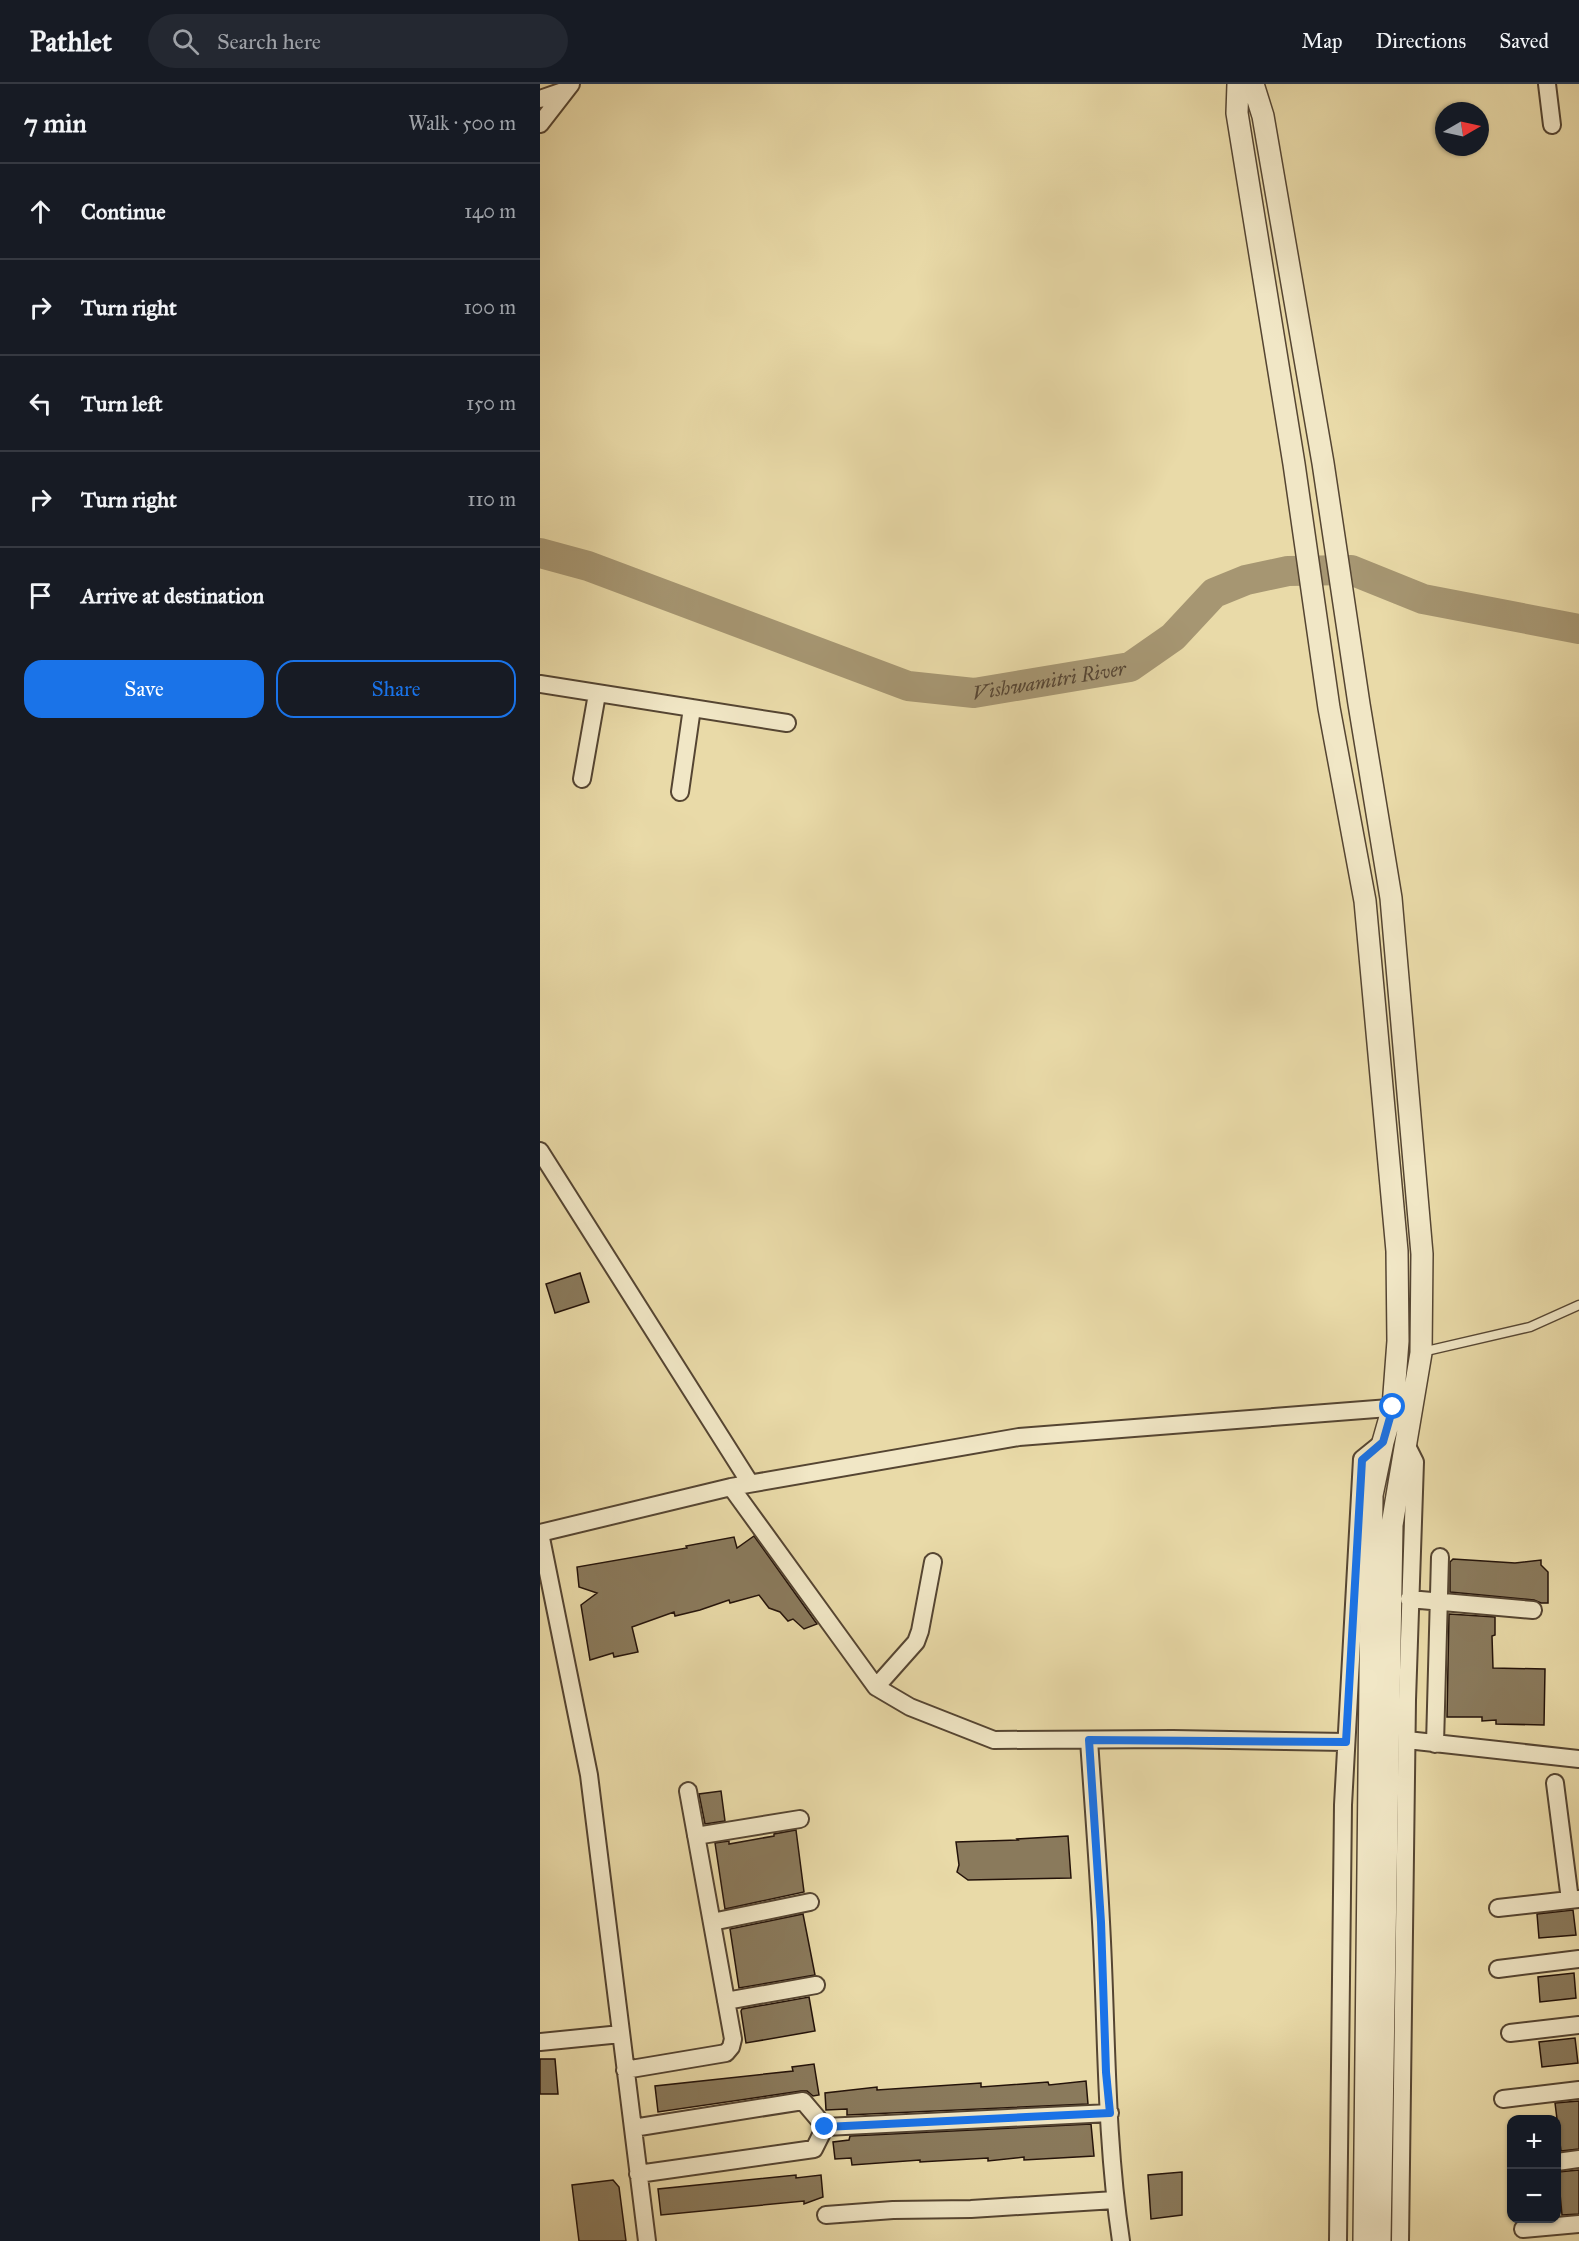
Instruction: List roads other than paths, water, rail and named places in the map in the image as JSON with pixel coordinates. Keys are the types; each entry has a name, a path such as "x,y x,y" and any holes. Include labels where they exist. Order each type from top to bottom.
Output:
{"street":[{"path":"1238,84 1237,113 1294,464 1329,708 1365,901 1397,1251 1398,1341 1405,1442 1392,1537 1380,2241"},
{"path":"1253,84 1263,116 1323,463 1391,898 1422,1254 1421,1353 1402,1407 1383,1442 1372,1495 1364,2241"},
{"path":"1547,84 1552,125"},
{"path":"540,99 569,87"},
{"path":"540,124 569,87"},
{"path":"540,684 787,723"},
{"path":"582,779 597,694"},
{"path":"680,792 692,708"},
{"path":"540,1151 750,1483"},
{"path":"646,2241 584,1740 540,1533 750,1483 1019,1437 1402,1407"},
{"path":"1338,2241 1343,1805 1346,1742 1362,1460 1383,1442"},
{"path":"1400,2241 1409,1599 1415,1462 1405,1442"},
{"path":"731,1487 876,1687 910,1707 993,1740 1346,1742"},
{"path":"1435,1744 1440,1557"},
{"path":"876,1687 916,1642 933,1562"},
{"path":"1409,1599 1533,1610"},
{"path":"1089,1740 1101,1922 1106,2072 1115,2200 1121,2241"},
{"path":"1407,1740 1579,1759"},
{"path":"1498,1908 1574,1900 1555,1783"},
{"path":"626,2070 726,2053 733,2039 688,1791"},
{"path":"696,1836 800,1819"},
{"path":"712,1922 810,1902"},
{"path":"1498,1969 1579,1959"},
{"path":"726,2001 816,1984"},
{"path":"1510,2033 1579,2025"},
{"path":"540,2042 621,2034"},
{"path":"1503,2099 1579,2090"},
{"path":"633,2128 803,2101 825,2127"},
{"path":"825,2127 1110,2113"},
{"path":"638,2174 814,2149 825,2127"},
{"path":"1561,2161 1579,2159"},
{"path":"826,2215 1115,2200"},
{"path":"1523,2229 1579,2224"}],"lane":[{"path":"1421,1353 1530,1327 1579,1305"}],"waterway":[{"name":"Vishwamitri River","path":"540,553 588,566 908,686 974,693 1130,667 1173,637 1214,593 1246,580 1288,571 1351,570 1423,599 1579,629"}]}
